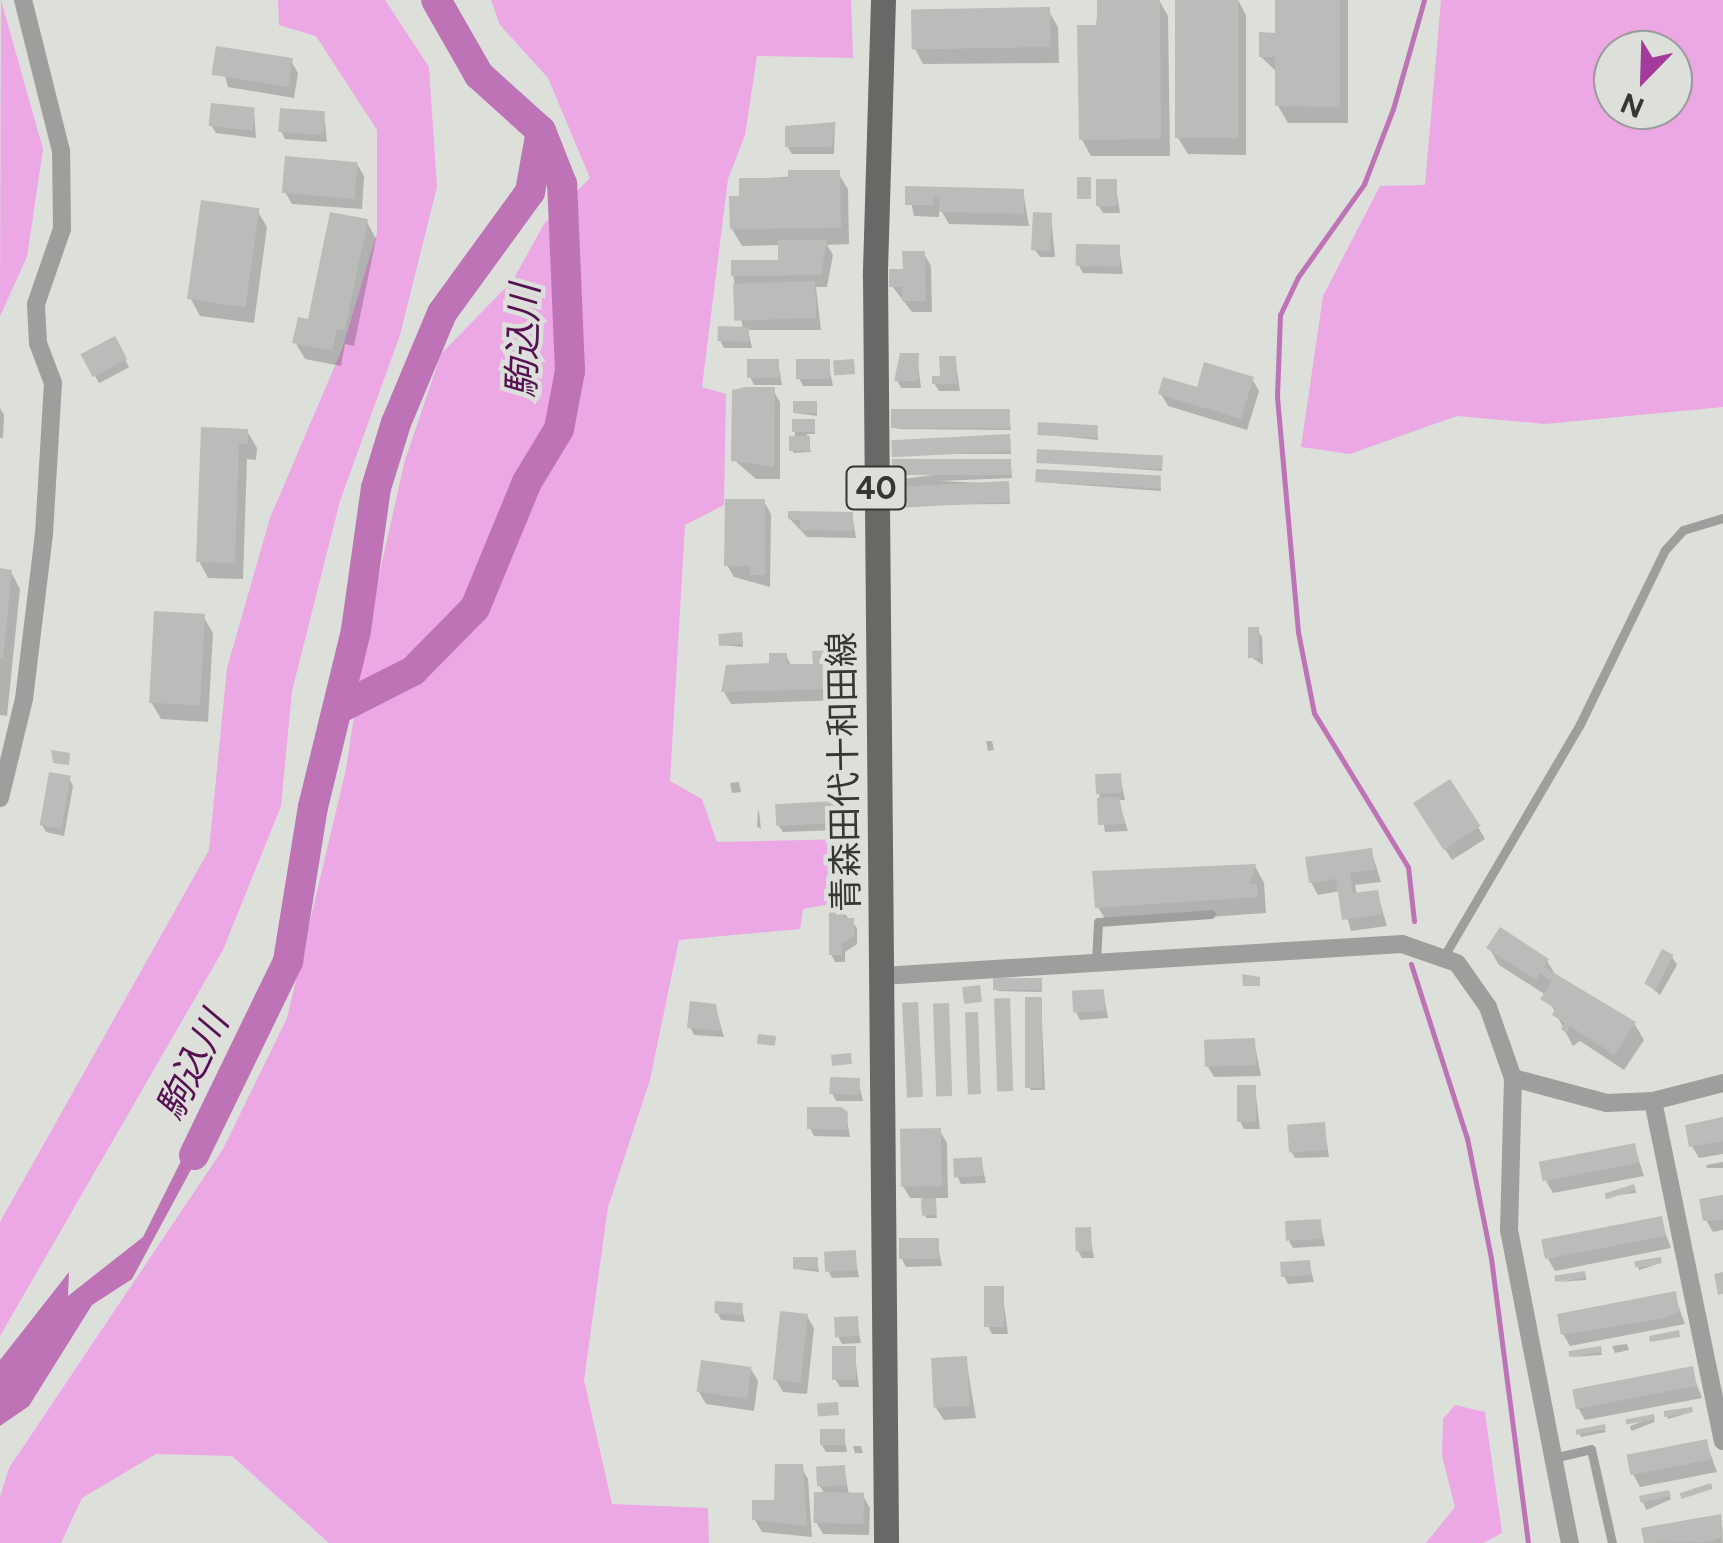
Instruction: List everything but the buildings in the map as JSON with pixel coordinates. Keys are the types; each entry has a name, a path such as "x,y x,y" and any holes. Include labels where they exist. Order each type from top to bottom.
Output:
{"main road":[{"name":"青森田代十和田線","path":"883,0 875,276 886,1543"}],"street":[{"path":"0,798 24,699 44,534 53,383 38,342 36,304 62,229 60,151 23,0"},
{"path":"882,976 1402,944 1444,956 1470,976 1488,1007 1513,1078 1509,1230 1570,1543"},
{"path":"1513,1078 1607,1104 1653,1101 1723,1083"},
{"path":"1653,1101 1723,1441"}],"lane":[{"path":"1444,956 1580,724 1665,550 1683,530 1723,518"},
{"path":"1096,961 1098,922 1212,914"},
{"path":"1553,1458 1591,1449 1612,1543"}],"shaded area":[{"path":"1,0 43,149 27,257 0,316"},
{"path":"278,0 385,0 429,67 437,187 400,335 340,501 292,691 281,806 223,950 0,1336 0,1222 209,850 227,668 270,518 342,349 377,233 377,130 316,36 279,25"},
{"path":"491,0 851,0 853,58 757,56 745,135 728,179 702,387 726,394 724,505 685,525 670,781 702,799 717,842 847,839 841,902 803,909 800,929 679,940 650,1080 608,1207 584,1380 612,1504 708,1508 709,1543 329,1543 232,1456 156,1454 82,1498 61,1543 0,1543 0,1497 9,1468 223,1149 287,1018 346,769 368,624 405,460 441,354 513,280 544,224 590,178 548,78 500,25"},
{"path":"1441,0 1723,0 1723,407 1545,424 1457,416 1350,454 1301,447 1323,296 1380,186 1425,185"},
{"path":"227,1103 132,1279 92,1305 29,1406 0,1426 0,1360 69,1272 68,1296 143,1237 186,1151"},
{"path":"1455,1405 1485,1412 1502,1533 1483,1543 1426,1543 1455,1507 1442,1456 1443,1419"}],"waterway":[{"name":"駒込川","path":"340,708 413,671 475,608 527,482 559,429 570,371 562,184 541,131 479,75 436,0"},
{"path":"1414,921 1408,867 1314,713 1298,632 1277,397 1280,315 1298,277 1364,184 1393,109 1424,0"},
{"name":"駒込川","path":"194,1155 288,961 313,807 356,630 376,488 396,423 442,313 530,192 541,131"},
{"path":"1411,964 1467,1138 1491,1258 1528,1543"}]}
